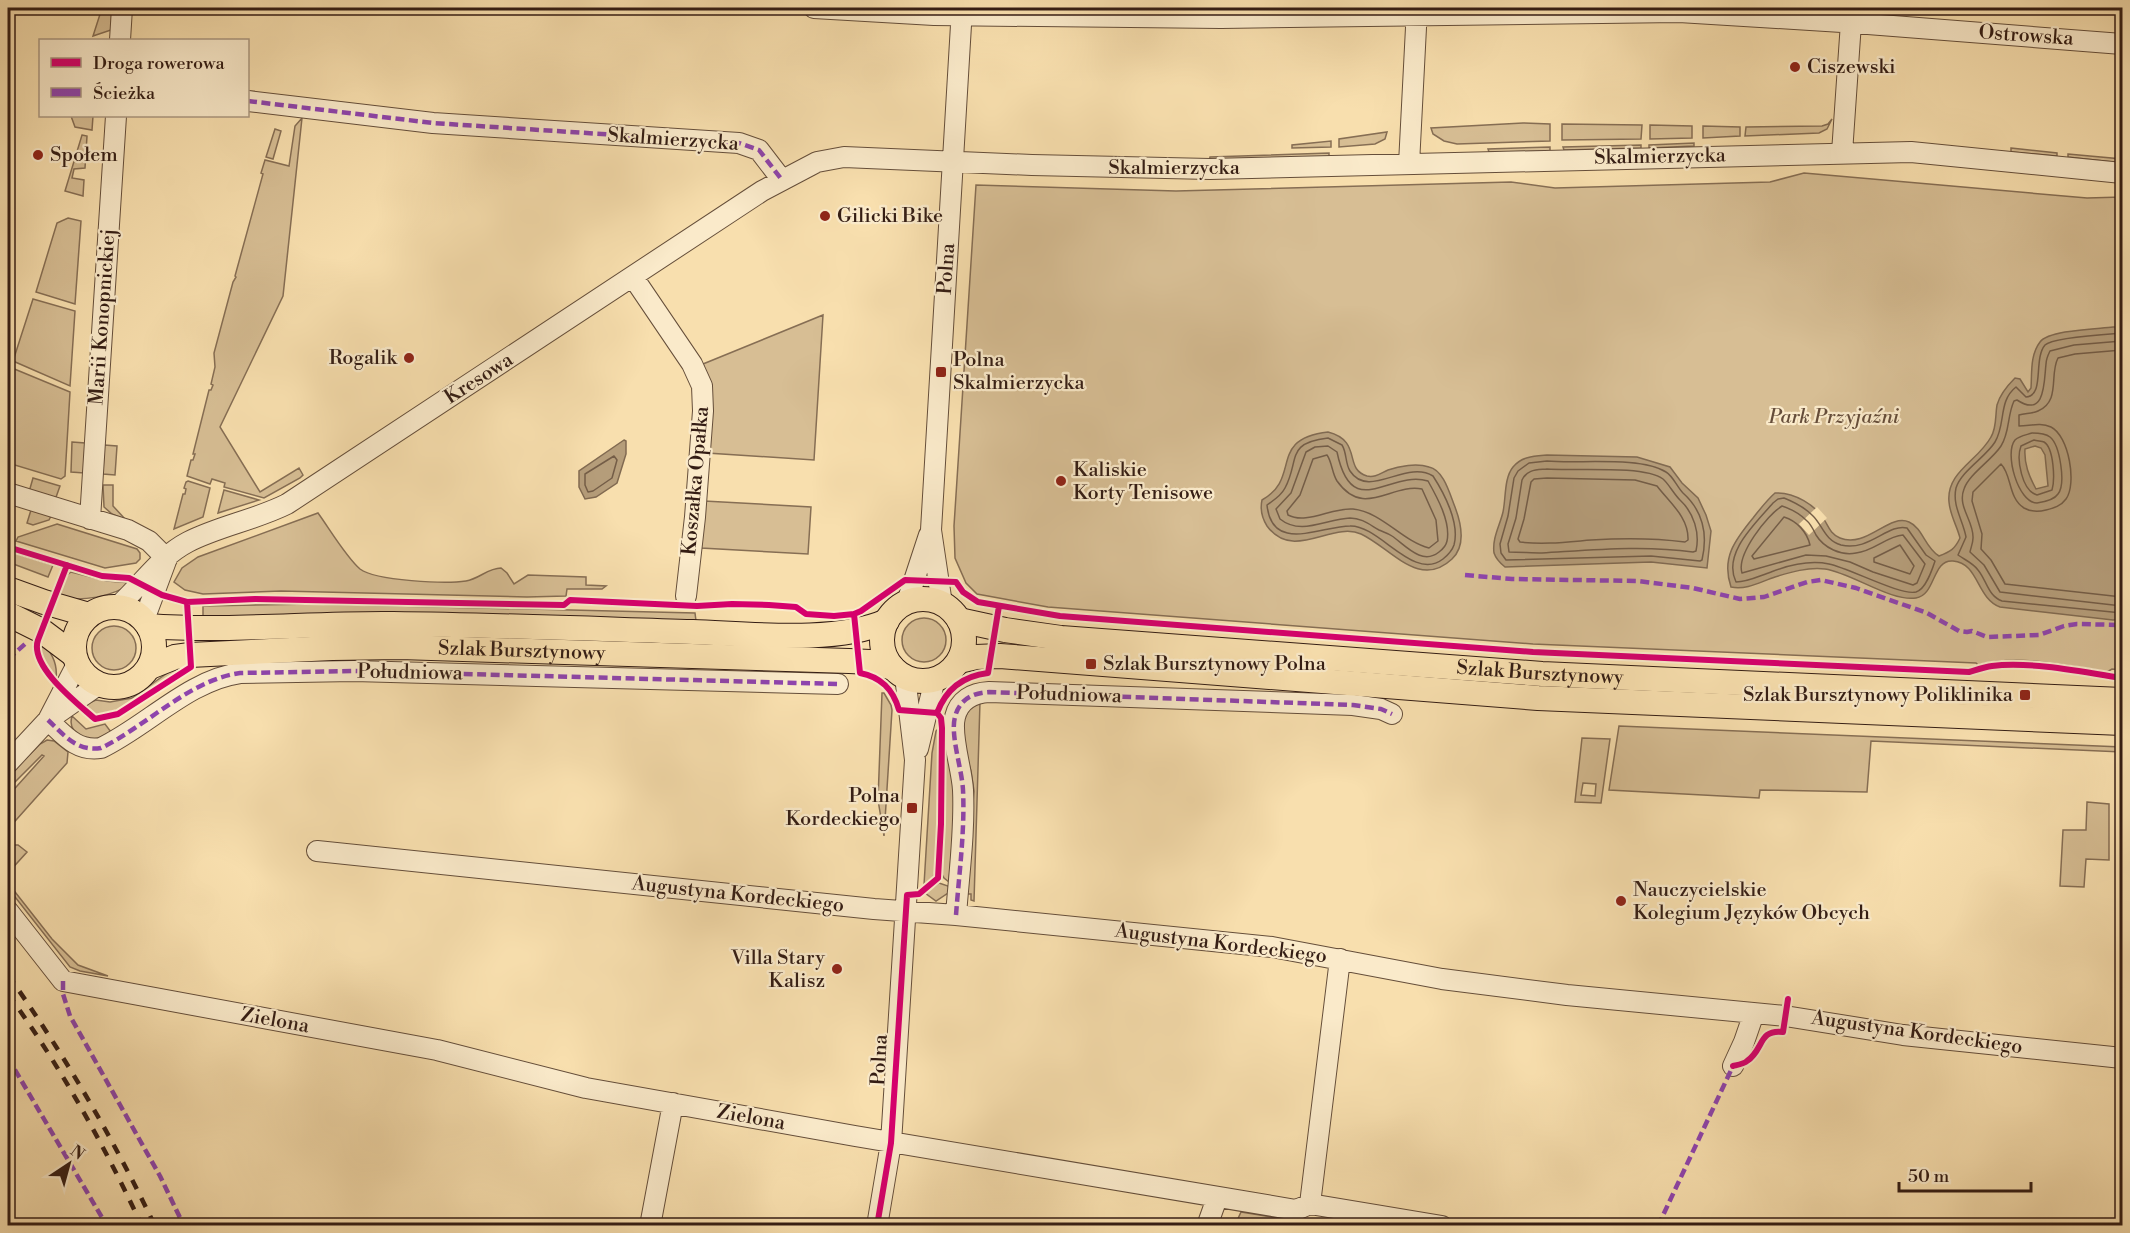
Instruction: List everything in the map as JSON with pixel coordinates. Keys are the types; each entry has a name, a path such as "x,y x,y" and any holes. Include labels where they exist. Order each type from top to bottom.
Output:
{"main road":[{"path":"8,589 89,615"},
{"path":"918,599 930,599 942,604 959,620 964,641 959,661 952,669 935,679 925,681 899,672 886,657 882,645 883,632 892,613 907,602 918,599"},
{"path":"8,614 42,631 75,659 89,679 109,688 132,684 142,677 150,667 154,646 146,623 127,609 107,607 89,615 81,623 73,643 75,659"},
{"name":"Szlak Bursztynowy","path":"959,620 1005,630 1061,638 1522,673 2122,700"},
{"name":"Szlak Bursztynowy","path":"146,623 189,629 395,624 782,635 856,631 887,621"},
{"name":"Szlak Bursztynowy","path":"150,667 175,657 190,655 400,647 870,662 899,672"},
{"name":"Szlak Bursztynowy","path":"959,661 976,657 1000,657 1538,698 2122,723"}],"street":[{"path":"120,39 122,8"},
{"name":"Ostrowska","path":"814,8 1221,18 1417,12 1851,15 2122,44"},
{"name":"Polna","path":"942,604 931,530 962,11"},
{"path":"1409,164 1417,12"},
{"path":"1842,153 1851,15"},
{"name":"Skalmierzycka","path":"249,101 433,123 739,143 759,150 782,180 817,162 844,157 1187,169 1911,152 2122,173"},
{"name":"Marii Konopnickiej","path":"90,519 116,117"},
{"name":"Kresowa","path":"117,607 145,577 188,542 252,520 287,504 782,180"},
{"name":"Koszałka Opałka","path":"633,277 692,364 702,386 703,411 696,517 686,596"},
{"path":"8,494 140,535 149,541 167,558 146,623"},
{"name":"Polna","path":"907,602 931,530"},
{"path":"48,720 75,659"},
{"name":"Południowa","path":"48,720 75,745 92,749 101,748 201,686 220,677 240,673 354,671 838,684"},
{"name":"Polna","path":"899,672 915,760"},
{"name":"Polna","path":"878,1226 891,1143 915,760 935,679"},
{"path":"8,763 48,720 98,685"},
{"name":"Południowa","path":"956,915 963,792 961,766 953,730 958,709 970,696 989,692 1310,702 1369,706 1392,714"},
{"name":"Augustyna Kordeckiego","path":"317,851 1272,947 1442,980 1754,1012 1903,1035 2122,1058"},
{"name":"Zielona","path":"8,911 63,981 437,1050 556,1081 891,1143 1216,1198 1296,1210 1310,1204 1442,1226"},
{"path":"1310,1204 1340,959"},
{"path":"1733,1066 1754,1012"},
{"path":"650,1226 673,1103"},
{"path":"1207,1226 1216,1198"}],"green space":[{"path":"102,8 112,8 111,30 93,36"},
{"path":"71,117 93,117 92,130 75,127"},
{"path":"302,118 283,296 220,427 260,492 299,468 303,475 300,478 264,498 224,487 225,483 212,479 210,484 187,476 195,454 193,454 209,390 213,385 211,384 215,367 214,353 236,277 265,160 289,166 295,126"},
{"path":"1832,119 1827,129 1819,133 1745,136 1746,127 1822,126 1828,124"},
{"path":"1523,123 1550,124 1550,141 1457,144 1444,141 1433,134 1431,128"},
{"path":"1562,124 1642,125 1641,139 1562,140"},
{"path":"1650,125 1692,126 1692,138 1650,139"},
{"path":"1703,126 1740,127 1740,136 1703,138"},
{"path":"275,129 281,131 273,159 266,157"},
{"path":"1387,132 1385,139 1375,144 1339,147 1339,139"},
{"path":"82,135 87,136 85,168 74,169 72,178 84,180 83,196 65,191"},
{"path":"1331,141 1331,147 1292,148 1292,145"},
{"path":"1694,143 1694,146 1649,148 1649,145"},
{"path":"1641,145 1641,148 1564,150 1563,147"},
{"path":"1550,147 1550,151 1489,152 1488,149"},
{"path":"2011,148 2057,153 2057,156 2011,152"},
{"path":"1329,153 1329,157 1209,161 1210,157"},
{"path":"2068,154 2122,159 2122,163 2068,157"},
{"name":"Park Przyjaźni","path":"1804,173 2087,198 2122,197 2122,670 2112,669 2107,672 2059,664 2009,660 1978,665 1976,663 1533,644 1048,607 977,594 966,583 955,558 954,526 976,185 1176,191 1511,182 1555,188 1770,182"},
{"path":"68,218 81,221 75,304 36,292 57,223"},
{"path":"33,299 75,311 70,386 13,361"},
{"path":"823,315 814,460 707,453 709,383 703,364"},
{"path":"12,368 70,392 65,476 61,479 8,463 8,381"},
{"path":"72,442 85,443 84,473 71,472"},
{"path":"104,445 117,446 115,475 103,474"},
{"path":"33,478 60,486 55,500 29,492"},
{"path":"188,481 210,488 203,517 174,529 183,494 185,494 186,489 184,488"},
{"path":"103,485 113,485 113,506 126,520 112,514 104,507"},
{"path":"224,490 259,500 218,513"},
{"path":"704,501 811,507 808,554 701,548"},
{"path":"31,510 51,516 49,520 33,525 27,523"},
{"path":"318,513 343,550 360,569 368,573 412,581 456,582 471,580 501,568 514,584 528,575 586,577 586,585 606,586 602,589 567,589 566,596 527,597 281,591 203,594 185,590 174,582 182,568 198,557"},
{"path":"57,524 137,549 140,559 136,563 105,568 16,541 18,537"},
{"path":"8,551 53,565 48,577 8,562"},
{"path":"71,572 107,581 132,583 115,592 96,597 77,599 58,597 67,575"},
{"path":"312,604 695,613 696,621 203,621 203,606"},
{"path":"924,618 939,625 946,640 939,655 924,662 909,655 902,640 909,625"},
{"path":"114,626 129,633 136,648 129,663 114,670 99,663 92,648 99,633"},
{"path":"41,642 53,658 56,679 44,662"},
{"path":"188,666 118,710 96,715 84,705 96,700 110,702 132,698 173,669"},
{"path":"882,693 892,710 884,836 878,800"},
{"path":"980,702 974,901 971,900 971,894 967,894 974,791 963,744 963,721 969,710"},
{"path":"72,716 86,729 105,724 111,732 88,740 72,728"},
{"path":"1619,726 2122,747 2122,752 1871,741 1867,792 1760,790 1759,798 1609,790"},
{"path":"938,729 939,826 936,871 924,885 932,753"},
{"path":"945,738 954,774 955,809 949,882 941,873"},
{"path":"1582,738 1610,739 1601,803 1575,802","holes":["1583,783 1596,784 1595,796 1581,795"]},
{"path":"47,740 54,741 68,752 67,763 8,829 8,796 44,756 42,755 8,789 8,776 40,744"},
{"path":"2087,802 2109,804 2109,860 2086,859 2084,887 2060,886 2063,830 2086,830"},
{"path":"18,845 27,852 8,873 8,848"},
{"path":"8,883 52,939 78,965 108,976 70,967 8,888"},
{"path":"939,883 948,886 951,891 936,901 925,893"},
{"path":"1241,1212 1315,1224 1318,1219 1369,1225 1235,1225"}],"water":[{"path":"2122,327 2122,619 2113,620 2000,607 1986,596 1968,568 1962,563 1953,561 1941,566 1927,591 1916,598 1895,596 1825,569 1806,569 1748,586 1731,587 1728,567 1735,542 1775,493 1797,497 1810,505 1821,515 1832,533 1840,538 1859,539 1893,522 1901,521 1914,525 1930,548 1939,556 1949,551 1960,538 1949,502 1952,483 1991,437 1997,405 2004,390 2015,378 2020,379 2028,392 2031,388 2032,364 2040,342 2045,338 2063,333","holes":["2035,446 2041,448 2045,455 2048,486 2036,489 2027,470 2025,449"]},
{"path":"1328,432 1339,436 1345,442 1356,467 1367,476 1375,476 1392,469 1414,465 1429,467 1439,473 1449,490 1460,527 1461,541 1452,559 1440,567 1428,570 1405,563 1361,534 1350,531 1338,532 1313,539 1289,541 1277,536 1267,526 1262,513 1262,500 1274,491 1281,481 1291,451 1298,442 1309,436"},
{"path":"624,440 626,441 626,454 617,483 596,497 585,499 579,487 579,471"},
{"path":"1547,455 1637,457 1670,467 1682,483 1698,498 1706,515 1711,531 1707,568 1651,562 1505,567 1496,557 1494,547 1503,512 1508,477 1513,467 1520,461 1529,457"}],"pier":[{"path":"1817,507 1827,518 1809,535 1799,524"}],"railway":[{"path":"8,975 49,1035 87,1097 155,1226"},
{"path":"8,994 81,1107 142,1226"}],"marked path":[{"path":"249,101 433,123 739,143 759,150 782,180"},
{"path":"1465,575 1512,579 1638,581 1693,588 1740,599 1764,597 1807,582 1821,580 1856,588 1927,613 1959,631 1972,631 1987,637 2039,635 2077,624 2122,625"},
{"path":"8,659 25,644"},
{"path":"48,720 65,737 78,745 92,749 101,748 186,694 221,677 240,673 354,671 838,684"},
{"path":"956,915 963,805 954,724 957,711 967,698 989,692 1353,705 1381,709 1392,714"},
{"path":"63,981 63,994 70,1016 160,1176 184,1226"},
{"path":"8,1058 107,1226"},
{"path":"1658,1226 1733,1066"}],"cycle path":[{"path":"8,547 102,576 129,578 162,595 187,602 255,599 564,605 570,600 697,606 769,605 796,607 806,614 834,616 861,611 905,580 956,582 963,592 978,602 1060,616 1533,652 1969,672 1992,666 2023,665 2122,678"},
{"path":"67,565 38,640 37,650 47,672 56,683 95,719 118,714 191,667 187,602"},
{"path":"854,614 860,673 885,685 890,690 899,710 937,713 945,697 956,685 971,677 988,673 999,606"},
{"path":"877,1226 891,1143 907,895 919,894 938,878 942,728 941,718 937,713"},
{"path":"1733,1066 1744,1063 1752,1056 1769,1034 1783,1032 1788,999"}],"place":[{"name":"Ciszewski","path":"1795,67"},
{"name":"Społem","path":"38,155"},
{"name":"Gilicki Bike","path":"825,216"},
{"name":"Rogalik","path":"409,358"},
{"name":"Polna Skalmierzycka","path":"941,372"},
{"name":"Kaliskie Korty Tenisowe","path":"1061,481"},
{"name":"Szlak Bursztynowy Polna","path":"1091,664"},
{"name":"Szlak Bursztynowy Poliklinika","path":"2025,695"},
{"name":"Polna Kordeckiego","path":"912,808"},
{"name":"Nauczycielskie Kolegium Języków Obcych","path":"1621,901"},
{"name":"Villa Stary Kalisz","path":"837,969"}]}
